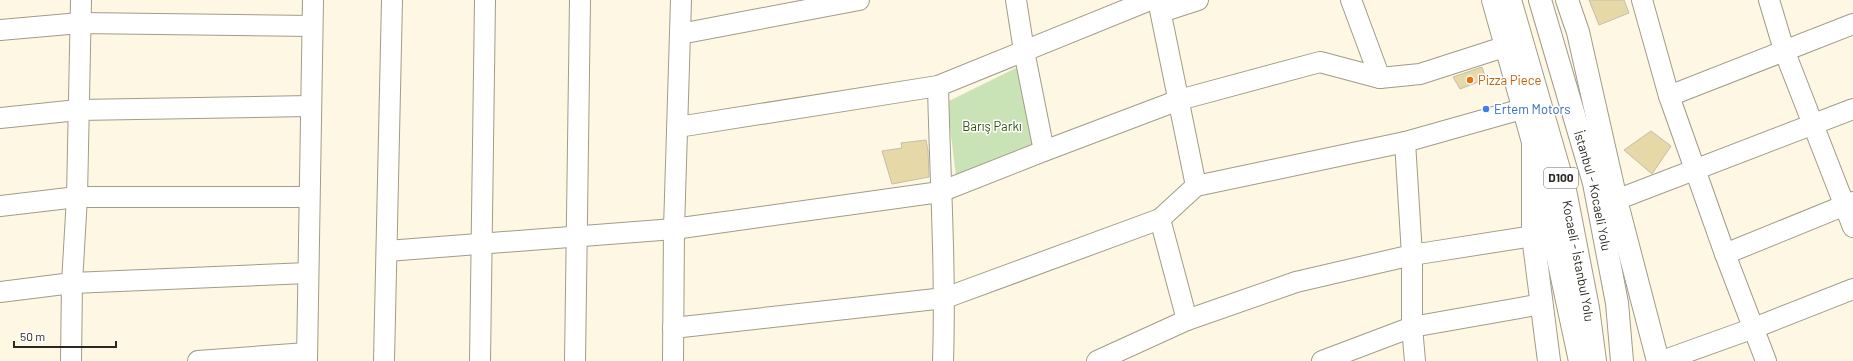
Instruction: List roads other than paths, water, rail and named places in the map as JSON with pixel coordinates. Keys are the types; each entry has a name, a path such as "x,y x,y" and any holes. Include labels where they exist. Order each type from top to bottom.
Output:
{"main road":[{"path":"1493,0 1507,46 1522,109 1533,142 1580,361"},
{"name":"Kocaeli - İstanbul Yolu","path":"1510,0 1565,190 1588,308 1594,361"},
{"name":"İstanbul - Kocaeli Yolu","path":"1540,0 1594,183 1617,303 1622,361"},
{"path":"1567,0 1578,32 1616,200 1658,361"},
{"path":"1533,142 1533,236 1549,361"}],"street":[{"path":"71,361 72,283 77,197 81,0"},
{"path":"198,361 307,357 310,106 313,0"},
{"path":"384,361 392,0"},
{"path":"480,361 485,0"},
{"path":"575,361 580,0"},
{"path":"673,361 674,229 681,0"},
{"path":"680,34 859,0"},
{"path":"1016,0 1024,51 1044,151"},
{"path":"678,127 938,86 1024,51 1156,4 1198,0"},
{"path":"1351,0 1380,78"},
{"path":"1642,0 1670,96 1725,254 1766,361"},
{"path":"1769,0 1784,50 1813,125 1849,204 1853,227"},
{"path":"1156,4 1179,100 1196,186"},
{"path":"0,30 80,23 312,26"},
{"path":"1670,96 1853,24"},
{"path":"387,251 674,229 940,192 1179,100 1320,62 1380,78 1420,74 1507,46"},
{"path":"938,86 940,192 945,298 943,361"},
{"path":"0,118 78,110 310,106"},
{"path":"673,328 945,298 1160,219 1196,186 1405,142 1522,109"},
{"path":"1616,200 1853,109"},
{"path":"1405,142 1412,255 1412,327 1416,361"},
{"path":"0,206 77,197 309,197"},
{"path":"1725,254 1849,204"},
{"path":"1160,219 1187,320"},
{"path":"1097,361 1187,320 1296,282 1412,255 1533,236"},
{"path":"0,292 72,283 308,273"},
{"path":"1662,361 1754,328 1853,289"},
{"path":"1334,359 1412,327 1542,304"}],"place":[{"name":"Pizza Piece","path":"1470,80"},
{"name":"Ertem Motors","path":"1486,109"}],"park label":[{"name":"Barış Parkı","path":"992,126"}]}
